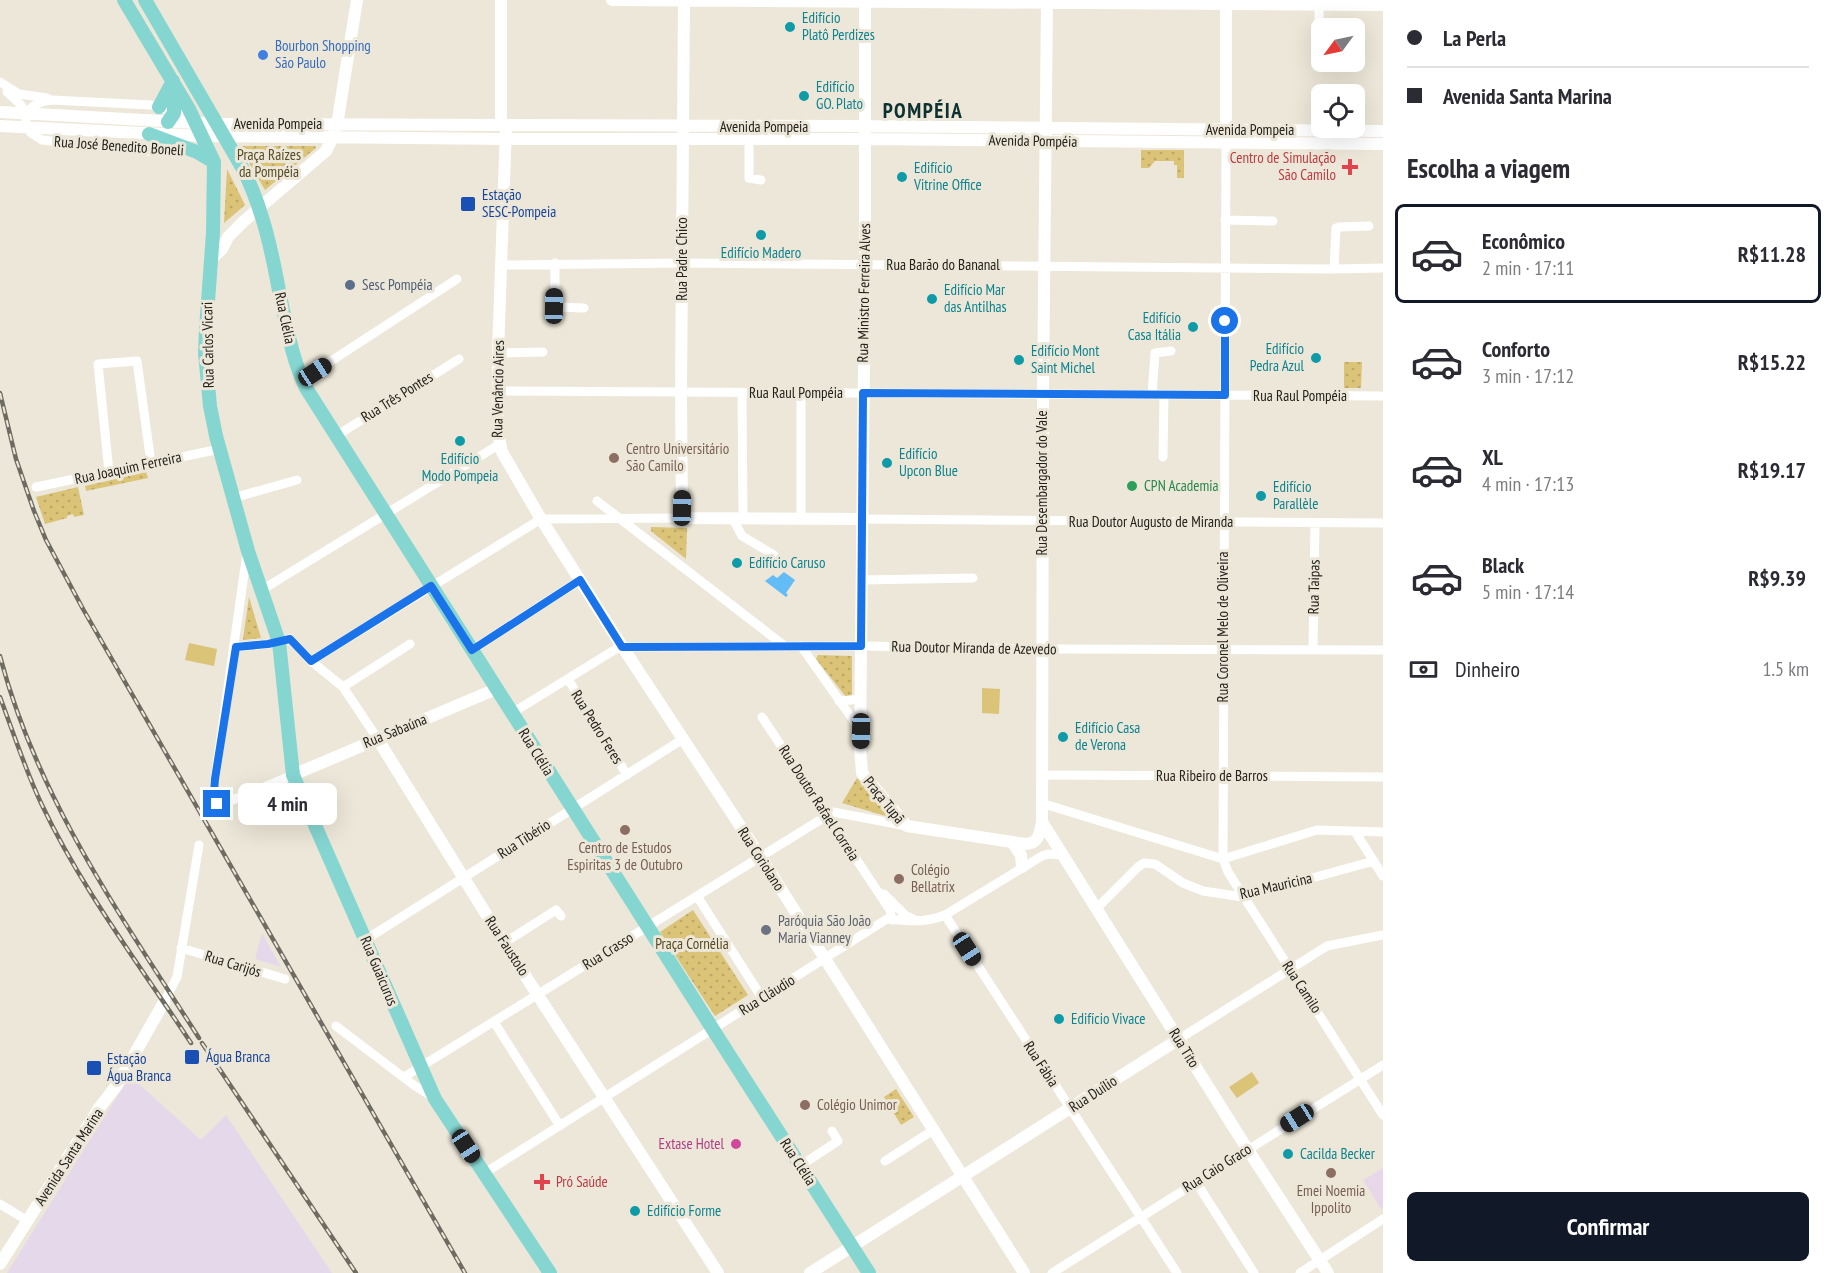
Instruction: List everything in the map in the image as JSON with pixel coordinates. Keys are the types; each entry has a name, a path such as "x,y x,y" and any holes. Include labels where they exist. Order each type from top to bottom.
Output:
{"main road":[{"name":"Rua Carlos Vicari","path":"124,0 173,81 200,130 214,162 205,353 210,406 233,498 260,591"},
{"name":"Rua Clélia","path":"145,0 243,169 260,207 289,341 302,380 572,809 869,1273"},
{"path":"159,107 173,81"},
{"path":"171,118 175,93 173,81"},
{"path":"146,130 207,156 214,162"},
{"name":"Rua Guaicurus","path":"260,591 279,642 294,775 435,1099 550,1273"}],"street":[{"path":"211,259 222,249 228,237 326,151 337,124 357,0"},
{"name":"Rua Venâncio Aires","path":"260,591 500,444 498,352 502,265 507,219 501,0"},
{"path":"612,0 1226,2 1383,5"},
{"name":"Rua Padre Chico","path":"682,518 684,0"},
{"name":"Rua Ministro Ferreira Alves","path":"861,766 865,1"},
{"name":"Rua Desembargador do Vale","path":"1042,822 1042,521 1047,1"},
{"name":"Rua Coronel Melo de Oliveira","path":"1223,859 1226,2"},
{"path":"1319,4 1319,18"},
{"path":"0,82 24,96 159,107 171,118"},
{"name":"Rua José Benedito Boneli","path":"0,82 21,105 26,115 27,129 42,140 148,151 193,151"},
{"path":"26,115 28,110 37,103 52,99"},
{"path":"0,112 146,130"},
{"name":"Avenida Pompeia","path":"146,130 171,118 200,130 224,136 333,138 504,127"},
{"name":"Avenida Pompeia","path":"146,130 200,130 216,124 337,124 683,133 866,132 1226,136 1383,131"},
{"path":"0,126 146,130"},
{"path":"683,133 749,140 866,132"},
{"path":"1226,136 1383,144"},
{"path":"749,140 749,178 760,180"},
{"path":"1225,220 1273,221"},
{"path":"1334,269 1335,228 1370,226"},
{"name":"Rua Barão do Bananal","path":"502,265 682,263 1383,268"},
{"path":"555,264 555,307 584,308"},
{"path":"302,380 457,279"},
{"path":"1152,395 1155,353 1171,351"},
{"path":"498,352 543,352"},
{"name":"Rua Três Pontes","path":"336,436 459,359"},
{"path":"109,472 97,365 137,361 151,463"},
{"name":"Rua Raul Pompéia","path":"498,391 1383,396"},
{"path":"742,393 742,536 774,555"},
{"path":"801,393 801,518"},
{"path":"1163,457 1164,395"},
{"name":"Rua Coriolano","path":"500,444 506,460 541,519 622,647 760,856 1024,1273"},
{"name":"Rua Joaquim Ferreira","path":"36,487 220,449"},
{"path":"233,498 297,480"},
{"path":"597,501 786,647"},
{"path":"741,517 747,538"},
{"name":"Rua Doutor Augusto de Miranda","path":"541,519 741,517 1383,524"},
{"path":"633,518 637,532"},
{"path":"311,661 541,519"},
{"name":"Rua Taipas","path":"1313,650 1315,523"},
{"path":"248,551 214,792 217,804 220,805 294,775"},
{"path":"862,580 973,578"},
{"path":"472,650 580,580"},
{"path":"761,627 765,647"},
{"name":"Rua Faustolo","path":"279,642 290,639 311,661 343,687 504,943 718,1273"},
{"path":"236,647 279,642"},
{"path":"343,687 410,645"},
{"path":"801,646 861,731"},
{"name":"Rua Doutor Miranda de Azevedo","path":"512,713 622,647 861,646 1383,650"},
{"name":"Rua Pedro Feres","path":"568,679 627,775"},
{"name":"Rua Sabaúna","path":"294,775 496,689"},
{"path":"839,701 861,699"},
{"name":"Rua Doutor Rafael Correia","path":"762,717 876,888 890,910 892,920"},
{"name":"Rua Tibério","path":"365,940 682,738"},
{"name":"Praça Tupã","path":"861,766 865,778 907,826"},
{"name":"Rua Ribeiro de Barros","path":"1041,775 1383,777"},
{"path":"1041,803 1223,859 1317,830 1356,833 1383,832"},
{"name":"Praça Tupã","path":"827,815 833,812 907,826"},
{"name":"Rua Crasso","path":"420,1067 827,815"},
{"path":"907,826 1025,844 1035,842 1042,822"},
{"name":"Rua Tito","path":"1042,822 1329,1273"},
{"path":"1356,833 1383,876"},
{"path":"1012,842 1021,855 1022,867"},
{"name":"Avenida Santa Marina","path":"0,1264 99,1108 117,1085 177,977 199,845"},
{"name":"Rua Cláudio","path":"483,1174 887,919 917,921 935,919 1022,867 1048,854 1062,855"},
{"name":"Rua Camilo","path":"1223,859 1243,897 1383,1115"},
{"name":"Rua Mauricina","path":"1096,909 1138,867 1150,862 1162,867 1183,883 1203,891 1243,897 1374,861"},
{"name":"Rua Doutor Rafael Correia","path":"876,888 905,915 917,921"},
{"path":"697,896 762,998"},
{"path":"504,943 556,910 561,916"},
{"name":"Rua Fábia","path":"945,915 1177,1273"},
{"name":"Rua Duílio","path":"810,1273 1290,968 1332,944 1383,935"},
{"name":"Rua Carijós","path":"181,948 285,979"},
{"path":"494,1022 560,1126"},
{"path":"336,1026 435,1099"},
{"name":"Rua Caio Graco","path":"1052,1273 1383,1065"},
{"path":"404,1077 420,1067"},
{"path":"885,1161 934,1129"},
{"path":"800,1166 838,1141 832,1131"},
{"path":"1196,1182 1254,1273"},
{"path":"0,1204 28,1221"},
{"path":"1300,1273 1383,1219"}],"shaded area":[{"path":"262,933 281,967 255,959"},
{"path":"130,1076 201,1140 226,1115 332,1273 7,1273"},
{"path":"1383,1168 1383,1208 1381,1209 1363,1180"}],"green space":[{"name":"Praça Raízes da Pompéia","path":"243,146 315,146 316,148 265,190 241,149"},
{"path":"1141,150 1184,150 1184,178 1177,178 1177,165 1174,165 1174,161 1155,161 1149,168 1141,168"},
{"path":"227,169 245,205 224,223"},
{"path":"1344,362 1362,362 1361,388 1344,388"},
{"path":"146,472 148,478 86,491 85,486"},
{"path":"78,487 84,515 74,517 73,514 45,524 36,497"},
{"path":"651,527 687,528 686,559 651,531"},
{"path":"249,597 261,638 244,640 243,639"},
{"path":"189,643 217,649 214,666 185,660"},
{"path":"818,655 852,656 852,695 846,697 816,659"},
{"path":"982,688 1000,689 999,714 982,713"},
{"path":"857,778 892,818 842,803"},
{"name":"Praça Cornélia","path":"693,910 748,995 715,1016 660,932"},
{"path":"1252,1072 1259,1083 1237,1098 1229,1087"},
{"path":"896,1089 914,1117 901,1125 884,1097"}],"water":[{"path":"784,572 795,580 786,593 788,595 786,597 765,581 773,575 777,578"}],"railway":[{"path":"0,393 16,459 46,540 83,609 465,1273"},
{"path":"0,656 16,708 59,807 112,901 199,1038"},
{"path":"0,697 41,803 74,865 131,955 191,1043"},
{"path":"202,1043 356,1273"}],"place":[{"name":"Edifício Platô Perdizes","path":"790,27"},
{"name":"Bourbon Shopping São Paulo","path":"263,55"},
{"name":"Edifício GO. Plato","path":"804,96"},
{"name":"Centro de Simulação São Camilo","path":"1350,167"},
{"name":"Edifício Vitrine Office","path":"902,177"},
{"name":"Estação SESC-Pompeia","path":"468,204"},
{"name":"Edifício Madero","path":"761,235"},
{"name":"Sesc Pompéia","path":"350,285"},
{"name":"Edifício Mar das Antilhas","path":"932,299"},
{"name":"Edifício Casa Itália","path":"1193,327"},
{"name":"Edifício Pedra Azul","path":"1316,358"},
{"name":"Edifício Mont Saint Michel","path":"1019,360"},
{"name":"Edifício Modo Pompeia","path":"460,441"},
{"name":"Centro Universitário São Camilo","path":"614,458"},
{"name":"Edifício Upcon Blue","path":"887,463"},
{"name":"CPN Academia","path":"1132,486"},
{"name":"Edifício Parallèle","path":"1261,496"},
{"name":"Edifício Caruso","path":"737,563"},
{"name":"Edifício Casa de Verona","path":"1063,737"},
{"name":"Centro de Estudos Espiritas 3 de Outubro","path":"625,830"},
{"name":"Colégio Bellatrix","path":"899,879"},
{"name":"Paróquia São João Maria Vianney","path":"766,930"},
{"name":"Edifício Vivace","path":"1059,1019"},
{"name":"Água Branca","path":"192,1057"},
{"name":"Estação Água Branca","path":"94,1068"},
{"name":"Colégio Unimor","path":"805,1105"},
{"name":"Extase Hotel","path":"736,1144"},
{"name":"Cacilda Becker","path":"1288,1154"},
{"name":"Emei Noemia Ippolito","path":"1331,1173"},
{"name":"Pró Saúde","path":"542,1182"},
{"name":"Edifício Forme","path":"635,1211"}],"district":[{"name":"POMPÉIA","path":"923,111"}],"route":[{"path":"217,804 214,792 215,779 236,647 290,639 311,661 431,586 472,650 580,580 622,647 861,646 863,393 1225,395 1225,321"}]}
